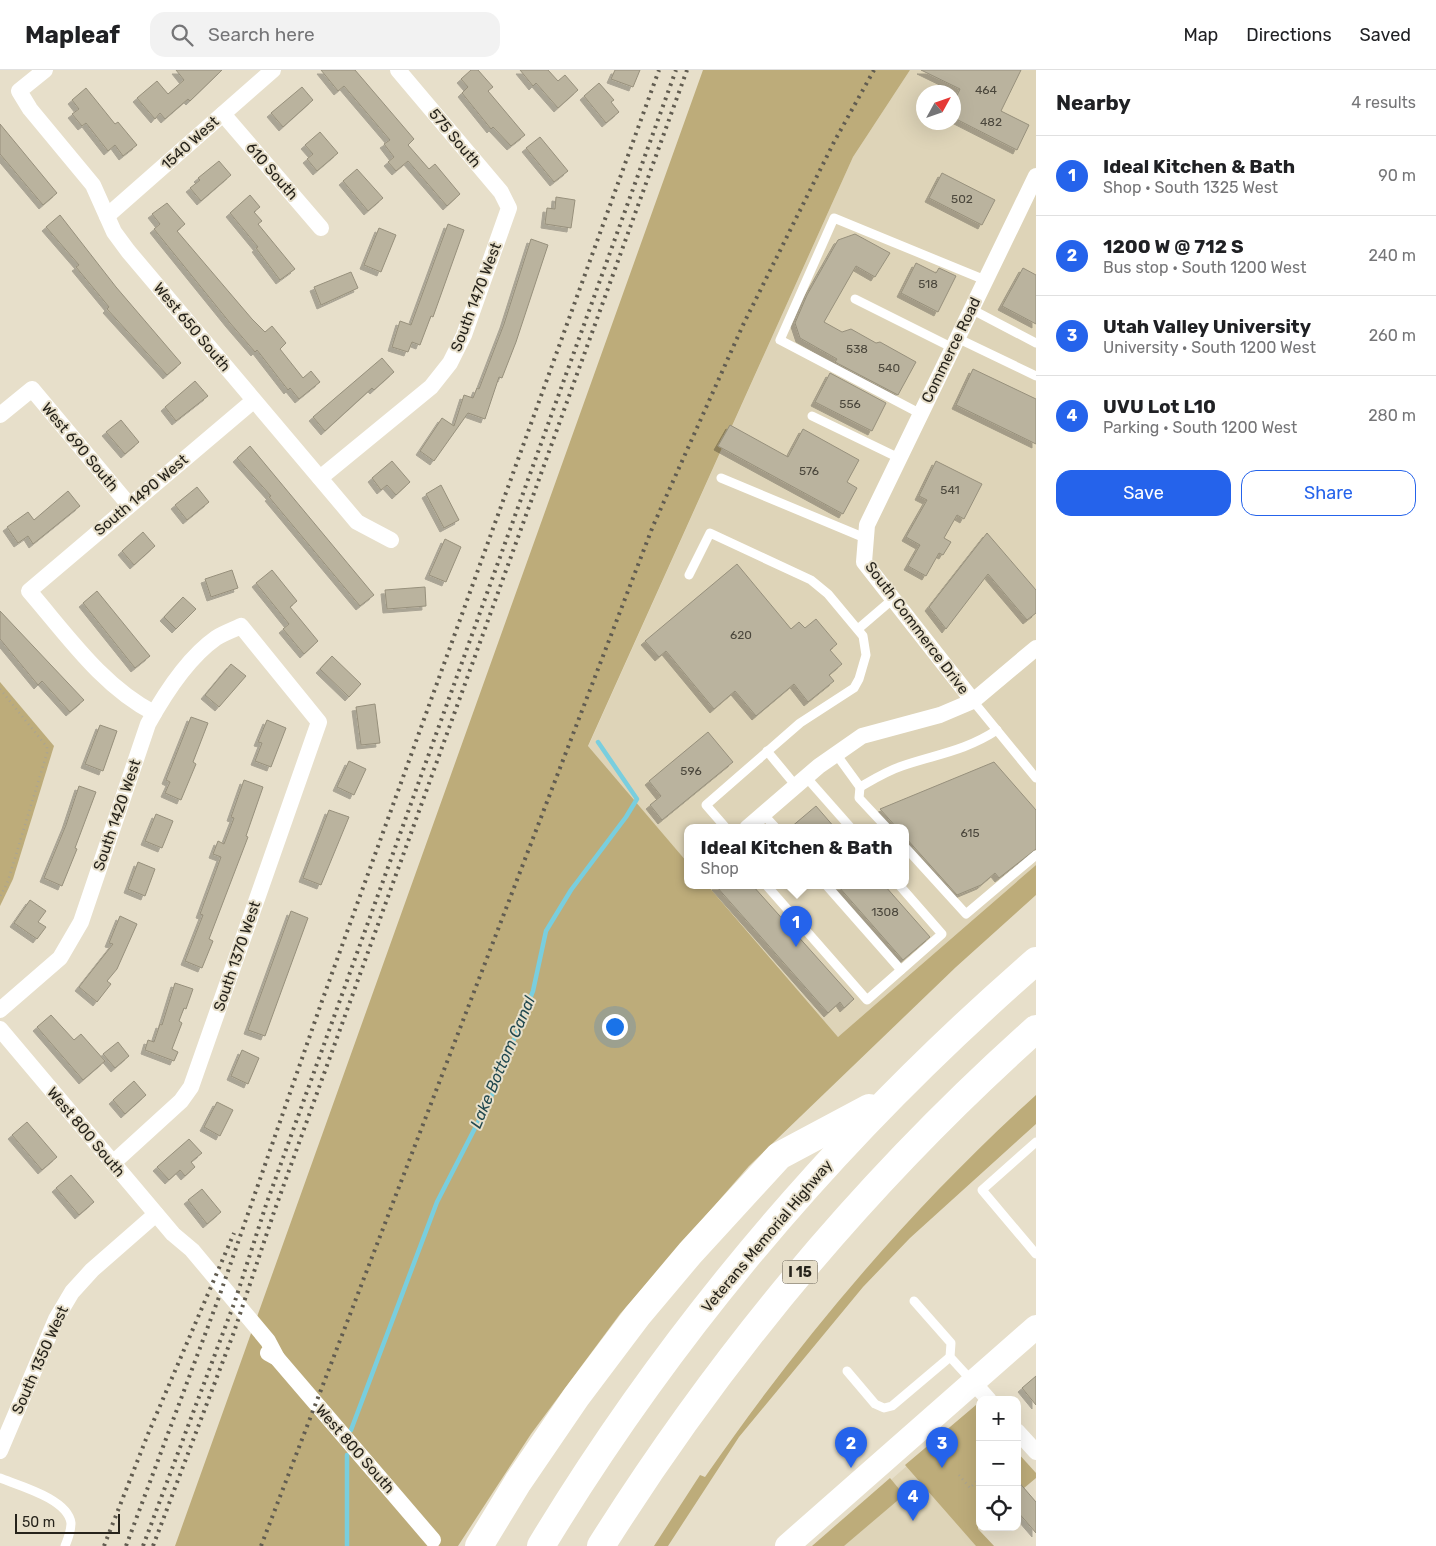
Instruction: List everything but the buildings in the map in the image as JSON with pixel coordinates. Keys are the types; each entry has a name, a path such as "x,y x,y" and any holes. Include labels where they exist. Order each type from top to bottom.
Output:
{"highway":[{"name":"Veterans Memorial Highway","path":"541,1546 629,1410 714,1296 782,1214 890,1097 974,1016 1036,961"},
{"name":"I 15","path":"601,1546 663,1451 706,1391 801,1270 922,1137 1036,1029"},
{"path":"479,1546 549,1436 594,1373 670,1277 736,1201 779,1156 890,1097"}],"main road":[{"path":"787,1546 1036,1327"}],"street":[{"name":"West 650 South","path":"45,70 19,91 30,109 92,185 114,232 253,401 357,522 390,540"},
{"name":"1540 West","path":"107,216 273,70"},
{"name":"575 South","path":"398,70 501,192 509,208"},
{"name":"610 South","path":"223,114 321,228"},
{"name":"Commerce Road","path":"866,531 920,414 1036,176"},
{"name":"South 1470 West","path":"320,478 431,387 450,363 464,335 509,208"},
{"name":"West 690 South","path":"0,415 32,389 129,505"},
{"name":"South 1490 West","path":"154,713 136,704 95,669 29,591 253,401"},
{"name":"South Commerce Drive","path":"866,531 864,562 973,701"},
{"name":"South 1420 West","path":"0,1010 60,958 81,922 148,724 184,671 216,638 241,626 320,722"},
{"path":"752,824 836,754 862,736 940,715 973,701 1036,648"},
{"name":"South 1370 West","path":"113,1163 181,1101 191,1086 320,722"},
{"name":"West 800 South","path":"0,1029 173,1234 192,1250 210,1271 268,1341 277,1358 432,1543"},
{"name":"South 1350 West","path":"0,1452 56,1319 72,1292 92,1270 156,1214"},
{"path":"973,1382 985,1396"},
{"path":"1021,1435 1036,1452"}],"lane":[{"path":"920,414 780,340 834,218 986,280"},
{"path":"855,299 1036,376"},
{"path":"971,309 1036,343"},
{"path":"812,416 899,458"},
{"path":"720,478 866,531"},
{"path":"689,575 710,533 811,580 828,594 858,629 863,636 866,655 859,679 854,688 800,723 706,805 723,824"},
{"path":"858,629 893,599"},
{"path":"973,701 1036,778"},
{"path":"860,787 888,771 950,754 980,741 997,730"},
{"path":"766,751 847,824"},
{"path":"836,754 860,787 860,798 883,824"},
{"path":"764,814 773,824"},
{"path":"909,851 966,914 1036,856"},
{"path":"770,889 867,1000 942,934 903,889"},
{"path":"829,889 901,970"},
{"path":"1036,1142 982,1190 1036,1254"},
{"path":"847,1371 875,1404 884,1408 892,1406 950,1357 951,1343 914,1301"},
{"path":"950,1357 973,1382"},
{"path":"0,1478 58,1503 67,1512 71,1522 70,1533 65,1546"}],"path":[{"path":"0,689 47,747 47,754 11,872 0,897"},
{"path":"959,1475 970,1488 976,1482"}],"shaded area":[{"path":"703,70 910,70 853,157 588,746 684,858 684,889 711,889 838,1037 1036,865 1036,895 956,967 749,1166 620,1314 531,1434 458,1546 175,1546"},
{"path":"910,70 1036,70 1036,865 838,1037 711,889 909,889 909,824 684,824 684,859 588,747 853,157"},
{"path":"0,682 54,746 13,879 0,906"},
{"path":"1036,1095 1036,1124 910,1238 863,1287 739,1437 668,1546 654,1546 700,1475 705,1477 780,1375 860,1276 945,1183"},
{"path":"976,1405 976,1531 980,1531 994,1546 816,1546"},
{"path":"976,1405 976,1531 980,1531 994,1546 976,1546 905,1465"},
{"path":"1021,1456 1036,1473 1036,1478 1021,1491"},
{"path":"890,1478 904,1495 844,1546 812,1546"}],"waterway":[{"name":"Lake Bottom Canal","path":"351,1430 437,1202 492,1095 533,991 546,931 571,890 626,817 637,799 598,742"},
{"name":"Lake Bottom Canal","path":"347,1455 347,1546"}],"railway":[{"path":"126,1546 219,1297 322,1001 659,70"},
{"path":"143,1546 235,1301 266,1205 676,70"},
{"path":"153,1546 234,1332 274,1212 687,70"},
{"path":"261,1546 653,526 743,325 834,142 874,70"},
{"path":"104,1546 148,1434 234,1233"}],"place":[{"name":"Ideal Kitchen & Bath","path":"796,947"},
{"name":"1200 W @ 712 S","path":"851,1468"},
{"name":"Utah Valley University","path":"942,1468"},
{"name":"UVU Lot L10","path":"913,1521"}]}
